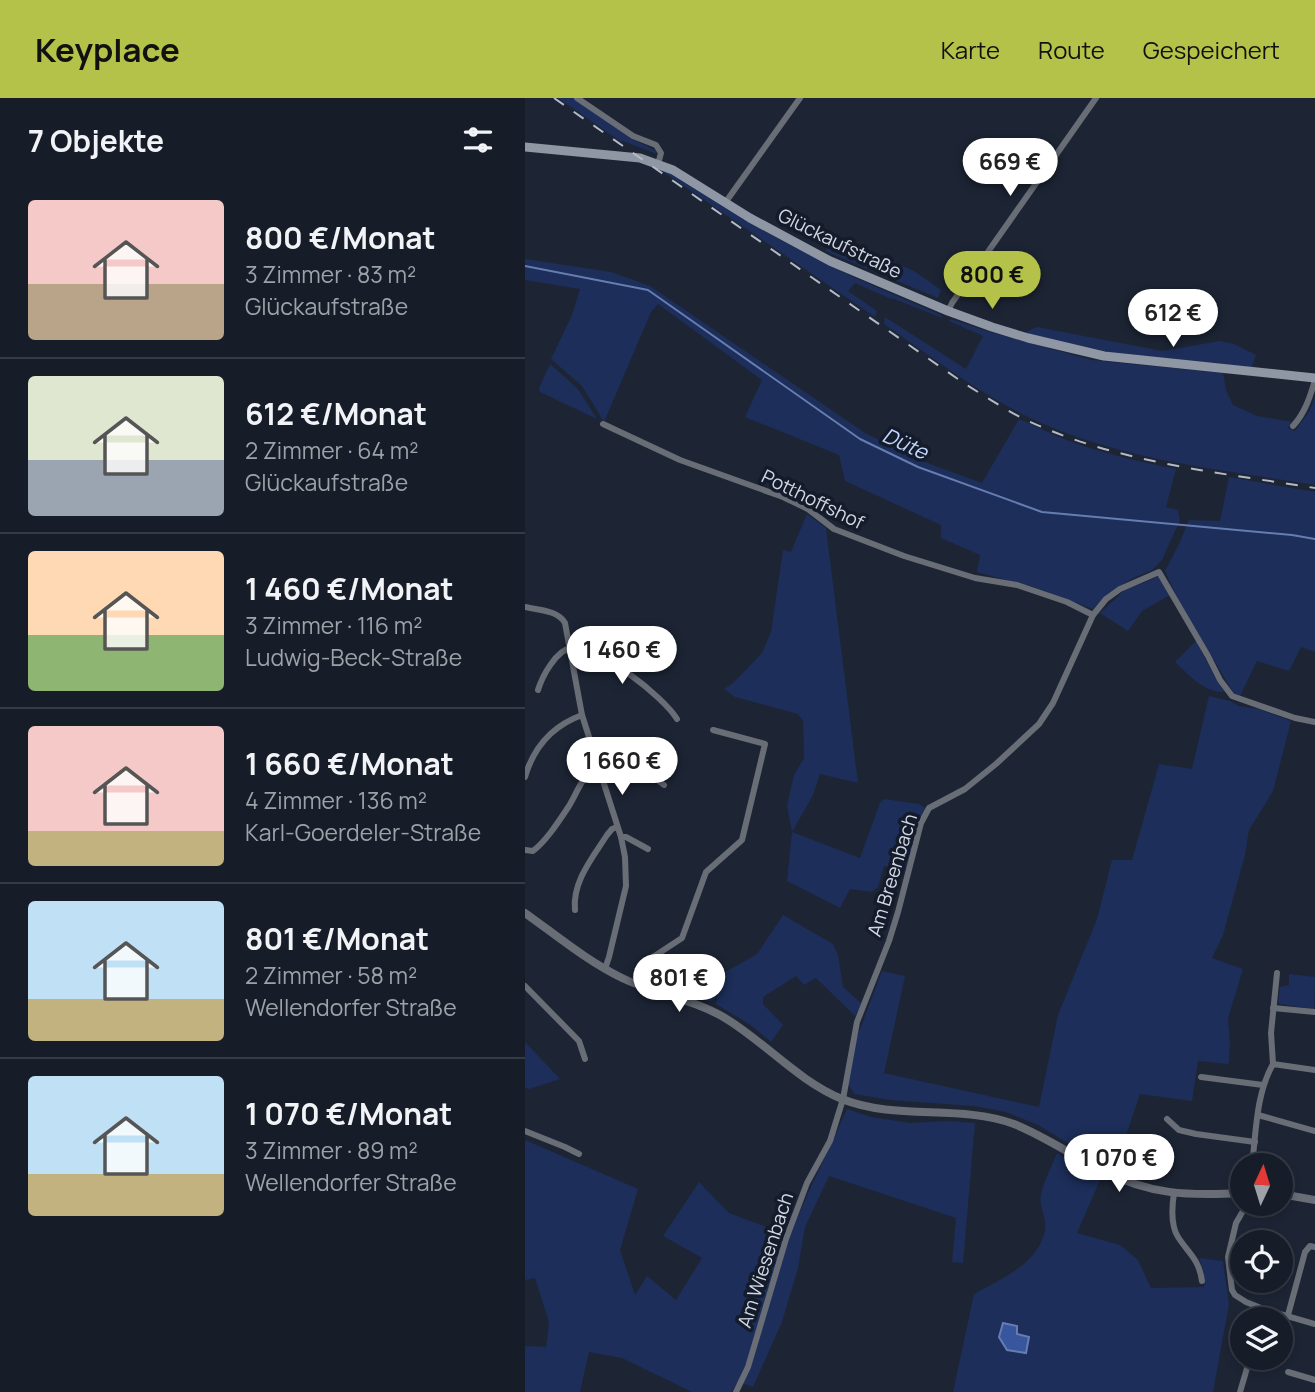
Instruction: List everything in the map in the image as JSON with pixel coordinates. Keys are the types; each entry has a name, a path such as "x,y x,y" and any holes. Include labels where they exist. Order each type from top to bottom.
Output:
{"main road":[{"name":"Glückaufstraße","path":"525,147 630,157 658,164 673,170 777,234 830,261 948,312 1028,338 1104,356 1315,379"}],"street":[{"path":"577,98 633,136 656,145 661,153 658,164"},
{"path":"725,203 800,98"},
{"path":"948,312 1096,98"},
{"path":"1293,426 1300,419 1309,401 1315,379"},
{"name":"Potthoffshof","path":"603,424 680,460 783,497 808,509 834,529 904,556 975,578 1030,589 1093,615"},
{"name":"Am Breenbach","path":"843,1099 857,1022 889,941 918,834 929,808 965,789 1039,724 1053,703 1093,615 1106,599 1119,589 1159,572 1225,689 1232,696 1295,718 1315,722"},
{"path":"525,607 556,614 562,617 565,623 582,715 621,837 626,886 604,969"},
{"path":"538,690 541,680 560,653 569,648 593,652 655,694 671,709 677,719"},
{"path":"525,776 540,744 554,731 582,715"},
{"path":"642,987 650,959 682,938 706,872 742,839 765,744 713,730"},
{"path":"593,746 606,746 624,754 664,785"},
{"path":"525,850 533,851 539,846 567,809 589,772 598,765"},
{"path":"575,910 574,901 582,875 607,835 617,827"},
{"path":"621,837 648,849"},
{"path":"525,913 604,969 642,987 723,1017 795,1071 843,1099 871,1107 989,1117 1036,1133 1128,1182 1174,1193 1230,1194"},
{"path":"1254,1153 1263,1085 1273,1064 1271,1033 1277,973"},
{"path":"525,986 579,1041 585,1059"},
{"path":"1273,1009 1315,1012"},
{"path":"1273,1064 1315,1070"},
{"path":"1201,1077 1263,1085"},
{"name":"Am Wiesenbach","path":"736,1392 748,1367 786,1239 807,1183 830,1141 843,1099"},
{"path":"1258,1115 1315,1131"},
{"path":"1167,1119 1179,1130 1255,1142"},
{"path":"525,1131 579,1154"},
{"path":"1174,1193 1174,1228 1200,1268 1202,1281"},
{"path":"1293,1196 1315,1200"},
{"path":"1240,1216 1236,1223 1228,1256 1233,1290 1235,1295 1245,1302 1258,1307"},
{"path":"1290,1307 1305,1252 1310,1246 1315,1247"},
{"path":"1293,1317 1315,1324"},
{"path":"1240,1392 1247,1370"},
{"path":"1288,1372 1315,1380"}],"shaded area":[{"path":"558,98 573,98 657,154 620,141"},
{"path":"656,167 775,237 851,276 941,315 942,318 855,283 848,291 877,311 875,317"},
{"path":"829,244 883,257 914,271 941,290 938,298 825,251"},
{"path":"525,259 611,272 650,286 865,433 922,461 982,483 1019,419 1091,448 1176,469 1166,507 1178,510 1180,520 1162,560 1152,570 1107,594 1093,609 1033,587 977,572 980,555 941,538 941,525 845,481 839,455 745,417 762,380 658,304 651,312 604,422 582,386 551,359 572,315 580,289 525,280"},
{"path":"885,317 966,369 983,336 949,321 951,319 1092,360 1223,373 1226,390 1233,405 1257,416 1293,422 1288,428 1295,431 1309,412 1315,397 1315,485 1128,452 1056,429 1022,414 969,383 884,324"},
{"path":"1037,327 1162,351 1219,341 1234,344 1256,355 1252,366 1253,373 1113,353 1024,333"},
{"path":"550,364 578,389 597,419 540,392 539,388"},
{"path":"1229,477 1315,492 1315,652 1301,647 1289,671 1257,661 1240,696 1233,693 1165,571 1189,520 1220,521"},
{"path":"807,514 826,528 858,783 820,774 813,795 792,832 787,805 794,775 804,758 803,721 798,714 735,697 724,689 762,653 771,632 783,550 791,552"},
{"path":"1159,575 1170,595 1142,611 1128,631 1100,613 1125,590"},
{"path":"1196,641 1225,692 1210,690 1175,662"},
{"path":"1209,696 1239,706 1259,709 1291,721 1273,791 1249,830 1245,855 1223,935 1212,958 1243,969 1228,1018 1229,1064 1198,1061 1192,1101 1140,1094 1115,1168 1106,1166 1038,1125 1006,1112 974,1106 890,1100 854,1094 848,1084 856,1040 882,971 905,976 884,1073 1039,1107 1058,1015 1097,919 1112,860 1132,860 1159,764 1192,769"},
{"path":"884,799 919,804 925,808 908,868 884,866 878,887 872,892 850,889 840,908 787,881 792,832 860,858 880,803"},
{"path":"783,915 833,944 838,955 843,987 862,1004 855,1016 816,978 804,985 796,976 763,997 763,1004 783,1025 771,1042 752,1026 716,1004 717,997 711,1002 688,993 757,954"},
{"path":"1289,974 1315,977 1314,1009 1278,1002 1280,987 1289,985"},
{"path":"525,1042 560,1079 529,1089 525,1087"},
{"path":"847,1109 871,1117 910,1123 975,1123 963,1263 952,1262 956,1218 829,1176 805,1227 798,1268 782,1322 753,1387 738,1382 731,1392 692,1392 622,1358 589,1352 580,1392 525,1392 525,1346 546,1347 549,1322 535,1278 525,1280 525,1140 638,1189 620,1250 635,1295 647,1276 676,1300 702,1258 663,1236 699,1182 729,1213 790,1236"},
{"path":"1057,1153 1100,1180 1077,1233 1120,1245 1138,1260 1151,1288 1204,1287 1204,1272 1199,1258 1223,1261 1229,1304 1213,1392 953,1392 974,1294 1017,1269 1035,1253 1041,1243 1046,1227 1041,1194"},
{"path":"1003,1323 1017,1326 1017,1334 1029,1337 1026,1353 1007,1350 999,1337"}],"waterway":[{"name":"Düte","path":"525,266 648,290 860,439 918,467 1042,512 1315,539"}],"railway":[{"path":"554,98 965,384 1020,417 1091,445 1127,455 1315,488"}]}
